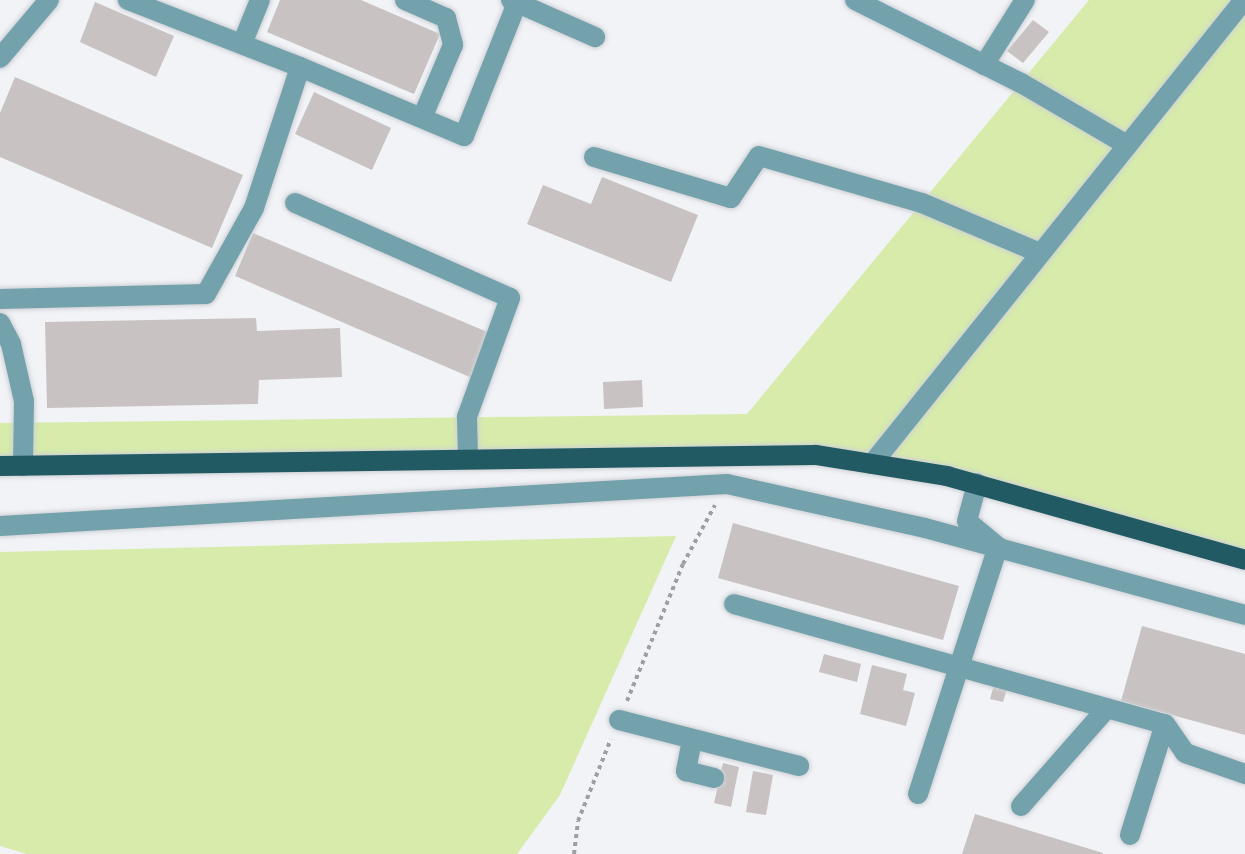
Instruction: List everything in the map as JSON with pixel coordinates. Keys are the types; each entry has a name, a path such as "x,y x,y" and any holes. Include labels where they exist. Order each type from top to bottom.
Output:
{"main road":[{"path":"0,466 764,452 872,464 977,483 1245,560"}],"street":[{"path":"0,58 49,0"},
{"path":"128,0 300,67 464,136 514,2 595,37"},
{"path":"242,44 260,0"},
{"path":"405,0 446,18 453,45 422,118"},
{"path":"855,0 984,65 1127,145"},
{"path":"984,65 1025,0"},
{"path":"872,464 1244,0"},
{"path":"0,299 206,294 254,208 300,67"},
{"path":"594,157 731,198 759,156 922,203 1040,253"},
{"path":"295,203 510,298 467,417 468,458"},
{"path":"0,323 11,344 24,401 23,466"},
{"path":"977,483 967,521 998,547"},
{"path":"0,526 727,484 998,547 1245,615"},
{"path":"918,794 998,547"},
{"path":"734,604 1165,724 1185,753 1245,774"},
{"path":"1021,806 1107,708"},
{"path":"619,720 799,766"},
{"path":"1130,835 1165,724"},
{"path":"692,740 686,771 714,778"}],"path":[{"path":"574,854 578,821 683,564 727,484"}],"green space":[{"path":"1089,0 1245,0 1245,560 1145,529 816,455 0,466 0,423 747,414"},
{"path":"676,536 560,795 517,854 27,854 0,846 0,552"}],"building":[{"path":"280,0 361,0 440,34 414,94 267,32"},
{"path":"95,2 174,36 156,77 80,42"},
{"path":"1033,20 1049,32 1023,63 1007,51"},
{"path":"15,77 243,175 212,248 0,157 0,113"},
{"path":"314,92 391,128 372,170 295,134"},
{"path":"602,177 698,215 671,282 527,224 543,185 591,204"},
{"path":"253,233 492,334 472,378 235,276"},
{"path":"256,318 257,331 340,328 342,377 259,380 258,404 47,408 45,322"},
{"path":"642,380 643,407 604,409 603,382"},
{"path":"733,523 959,586 943,640 718,578"},
{"path":"1142,626 1245,654 1245,735 1121,701"},
{"path":"824,654 861,664 857,682 819,672"},
{"path":"872,665 907,674 903,690 915,693 906,726 860,714"},
{"path":"995,681 1008,685 1003,702 990,699"},
{"path":"723,763 739,767 731,807 714,803"},
{"path":"753,771 773,775 766,815 746,812"},
{"path":"975,814 1103,853 1103,854 962,854"}]}
